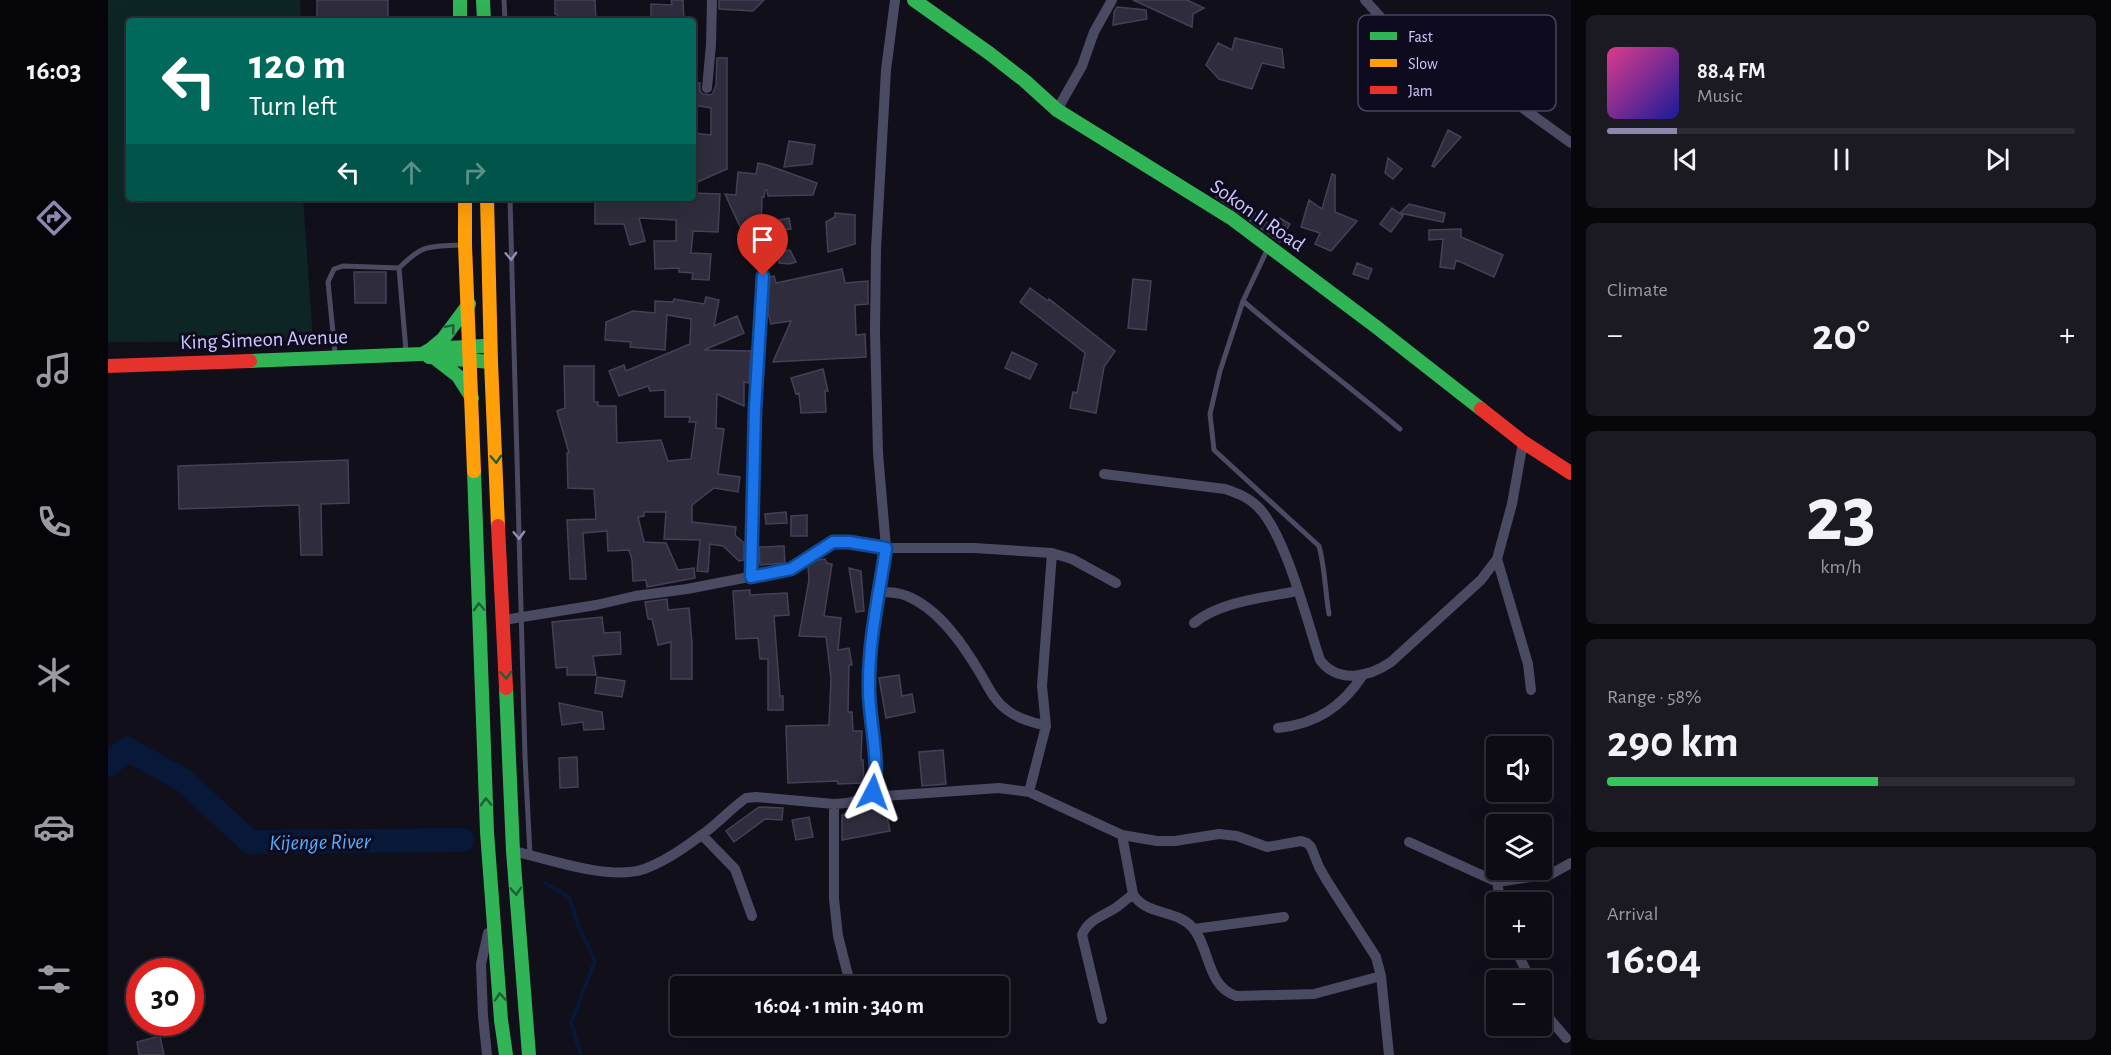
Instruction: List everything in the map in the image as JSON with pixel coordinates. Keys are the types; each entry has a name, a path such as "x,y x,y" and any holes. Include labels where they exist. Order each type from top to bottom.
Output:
{"main road":[{"path":"460,0 460,18"},
{"path":"483,0 484,18"},
{"name":"Sokon II Road","path":"914,0 989,53 1025,81 1057,111 1213,207 1268,246 1523,442 1571,473"},
{"path":"465,201 487,832 506,1055"},
{"path":"487,201 491,362 513,851 527,1041 530,1055"},
{"path":"430,354 469,304"},
{"path":"430,354 471,346 491,345"},
{"path":"430,354 491,362"},
{"path":"430,354 458,376 472,399"},
{"name":"King Simeon Avenue","path":"108,366 430,354"},
{"path":"473,429 495,430"}],"street":[{"path":"707,88 712,0"},
{"path":"870,797 876,785 876,772 869,691 870,643 886,548 878,453 875,331 876,249 886,70 895,0"},
{"path":"1057,111 1082,66 1094,32 1113,0"},
{"path":"1365,0 1379,15"},
{"path":"1527,111 1571,143"},
{"path":"751,577 755,409 763,276 762,237"},
{"path":"1104,474 1225,489 1242,495 1257,505 1268,518 1285,556 1320,660 1325,667 1340,674 1352,676 1379,670 1391,662 1481,580 1497,559 1512,504 1523,442"},
{"path":"504,620 791,569 833,542 886,548 974,548 1052,553 1072,559 1116,583"},
{"path":"1029,792 1046,726 1042,686 1052,553"},
{"path":"1497,559 1528,664 1531,690"},
{"path":"1194,623 1206,613 1223,607 1297,591"},
{"path":"879,592 905,595 918,602 949,628 995,699 1007,710 1021,718 1046,726"},
{"path":"1278,728 1314,720 1353,692 1363,675"},
{"path":"513,851 574,866 620,873 643,870 664,860 702,835 747,798 834,804 861,801 870,797 999,788 1029,792 1122,835 1157,841 1175,841 1219,834 1237,836 1267,848 1301,841 1311,847 1327,881 1376,957 1381,976 1389,1055"},
{"path":"834,804 836,917 838,936 848,976"},
{"path":"702,835 735,869 752,916"},
{"path":"1122,835 1132,894 1144,907 1184,920 1194,929 1216,979 1226,992 1236,996 1314,994 1381,976"},
{"path":"1409,842 1497,882 1551,874 1571,863"},
{"path":"1497,882 1499,892"},
{"path":"1102,1019 1082,935 1085,928 1100,916 1115,909 1132,894"},
{"path":"486,1055 482,964 493,909"},
{"path":"1194,929 1284,917"},
{"path":"1552,1022 1566,1038"}],"lane":[{"path":"504,0 505,18"},
{"path":"510,201 530,855"},
{"path":"335,357 328,282 334,269 343,266 399,268 415,252 425,248 465,245"},
{"path":"1268,246 1243,301 1220,371 1210,414 1214,450 1319,546 1323,559 1324,586 1329,614"},
{"path":"399,268 406,355"},
{"path":"1243,301 1400,429"}],"green space":[{"path":"108,0 300,0 301,18 126,18 126,201 303,201 313,341 108,342"}],"building":[{"path":"317,0 388,0 388,18 317,18"},
{"path":"555,0 595,0 596,18 558,18 555,14"},
{"path":"671,0 683,0 684,18 651,18 651,4 672,5"},
{"path":"719,0 764,0 753,11 719,9"},
{"path":"1133,0 1187,0 1204,8 1193,14 1192,27"},
{"path":"1117,7 1146,10 1147,19 1113,25 1114,12"},
{"path":"1235,38 1282,49 1284,68 1262,63 1252,89 1219,79 1206,65 1218,43 1232,50"},
{"path":"717,58 727,58 727,169 696,183 696,133 711,135 711,108 696,106 696,82 700,83 700,91 703,94 710,95 716,85"},
{"path":"1448,130 1461,137 1434,167 1432,166"},
{"path":"789,141 815,145 812,164 784,167"},
{"path":"1388,158 1402,169 1393,179 1385,173"},
{"path":"758,163 817,183 813,195 768,196 765,190 764,197 762,197 761,230 742,231 725,194 736,195 738,172 756,174"},
{"path":"1332,174 1335,175 1335,212 1357,221 1331,251 1315,244 1320,233 1301,227 1309,200 1322,209"},
{"path":"1223,189 1274,228 1280,218 1290,224 1280,242 1216,197"},
{"path":"696,193 720,194 718,232 693,231 691,253 711,254 709,280 692,279 693,273 679,272 679,268 655,269 654,241 676,241 676,220 639,218 645,241 630,245 624,224 595,224 595,201 696,201"},
{"path":"1409,204 1445,213 1443,222 1400,213"},
{"path":"1392,208 1403,216 1391,232 1380,224"},
{"path":"835,213 855,215 855,244 828,252 826,222 835,217"},
{"path":"789,218 791,229 774,231 772,221"},
{"path":"1461,229 1461,237 1503,255 1494,277 1456,260 1454,269 1440,267 1443,239 1429,240 1429,230"},
{"path":"790,250 796,262 779,263 777,252"},
{"path":"1357,263 1372,269 1368,279 1353,274"},
{"path":"842,269 845,283 868,281 868,304 855,305 856,335 865,334 866,357 773,362 791,321 771,324 768,313 770,277 774,276 776,283"},
{"path":"354,272 386,272 386,303 355,303"},
{"path":"1133,279 1151,281 1146,330 1128,328"},
{"path":"1030,288 1048,301 1049,299 1115,351 1104,367 1096,413 1070,408 1073,392 1077,393 1085,353 1020,302"},
{"path":"706,297 719,300 714,326 737,316 744,333 704,350 751,351 749,383 744,382 744,406 717,394 716,428 724,429 718,474 740,477 738,492 714,488 692,505 692,522 736,527 735,535 744,543 744,560 739,561 723,546 710,544 708,572 697,571 700,540 664,539 666,512 644,512 644,516 638,517 644,542 666,543 678,570 694,568 695,578 647,587 646,580 633,581 629,550 608,551 607,531 583,533 586,579 570,579 567,520 596,519 594,489 568,488 567,453 569,453 557,411 565,408 564,366 594,366 594,402 598,402 598,406 616,406 617,443 661,440 668,461 691,459 696,422 689,422 690,417 665,417 665,390 650,391 648,386 619,396 609,371 624,365 626,371 690,344 691,319 667,315 665,350 630,347 631,342 605,340 606,322 633,311 655,313 655,301 673,302 674,299 704,304"},
{"path":"1012,352 1037,364 1030,379 1005,368"},
{"path":"823,369 828,391 825,391 826,412 801,413 799,393 796,394 791,378"},
{"path":"348,460 349,503 321,504 322,555 301,555 299,505 179,509 178,466"},
{"path":"786,512 787,523 766,524 765,514"},
{"path":"807,515 807,536 791,536 791,516"},
{"path":"784,546 785,563 760,565 759,547"},
{"path":"825,559 827,563 832,564 824,616 841,618 838,650 849,648 852,665 849,665 848,712 852,712 853,731 862,731 861,760 863,760 864,783 838,784 837,781 788,783 786,726 829,725 831,678 826,637 799,636 809,580 808,566 817,560"},
{"path":"849,568 861,571 864,611 856,612"},
{"path":"750,590 750,595 787,593 789,615 774,616 783,710 768,710 768,659 760,659 758,638 736,639 733,591"},
{"path":"667,599 668,610 689,608 692,679 671,679 671,642 658,645 652,619 648,619 645,602"},
{"path":"602,617 604,633 620,632 621,654 593,656 596,675 567,675 567,667 556,668 552,622"},
{"path":"899,675 902,696 912,694 915,712 886,718 879,678"},
{"path":"597,677 625,681 622,697 595,693"},
{"path":"559,703 602,712 604,729 584,730 583,722 562,725"},
{"path":"943,750 946,784 922,786 919,752"},
{"path":"577,757 578,787 560,788 559,758"},
{"path":"759,807 783,808 782,820 765,819 734,842 726,831"},
{"path":"885,807 890,831 842,840 842,815"},
{"path":"809,817 813,837 796,840 792,820"},
{"path":"160,1036 164,1055 139,1055 137,1042"}],"waterway":[{"name":"Kijenge River","path":"108,765 127,749 183,780 250,842 462,840"},
{"path":"545,883 569,897 578,925 595,961 571,1023 581,1055"}],"traffic: fast":[{"path":"460,0 460,18"},
{"path":"483,0 484,18"},
{"path":"914,0 989,53 1057,110 1231,218 1481,409"},
{"path":"431,349 443,339 469,304"},
{"path":"250,361 422,354 431,349 483,346"},
{"path":"429,357 491,362"},
{"path":"436,359 458,376 472,398"},
{"path":"474,471 487,832 501,1020 506,1055"},
{"path":"506,688 513,851 529,1055"}],"traffic: slow":[{"path":"465,201 474,471"},
{"path":"487,201 498,526"}],"traffic: jam":[{"path":"108,366 250,361"},
{"path":"1481,409 1523,442 1571,473"},
{"path":"498,526 506,688"}],"route":[{"path":"763,276 755,409 751,577 791,569 820,548 833,542 886,548 870,643 869,691 876,772 876,785 873,792"}]}
